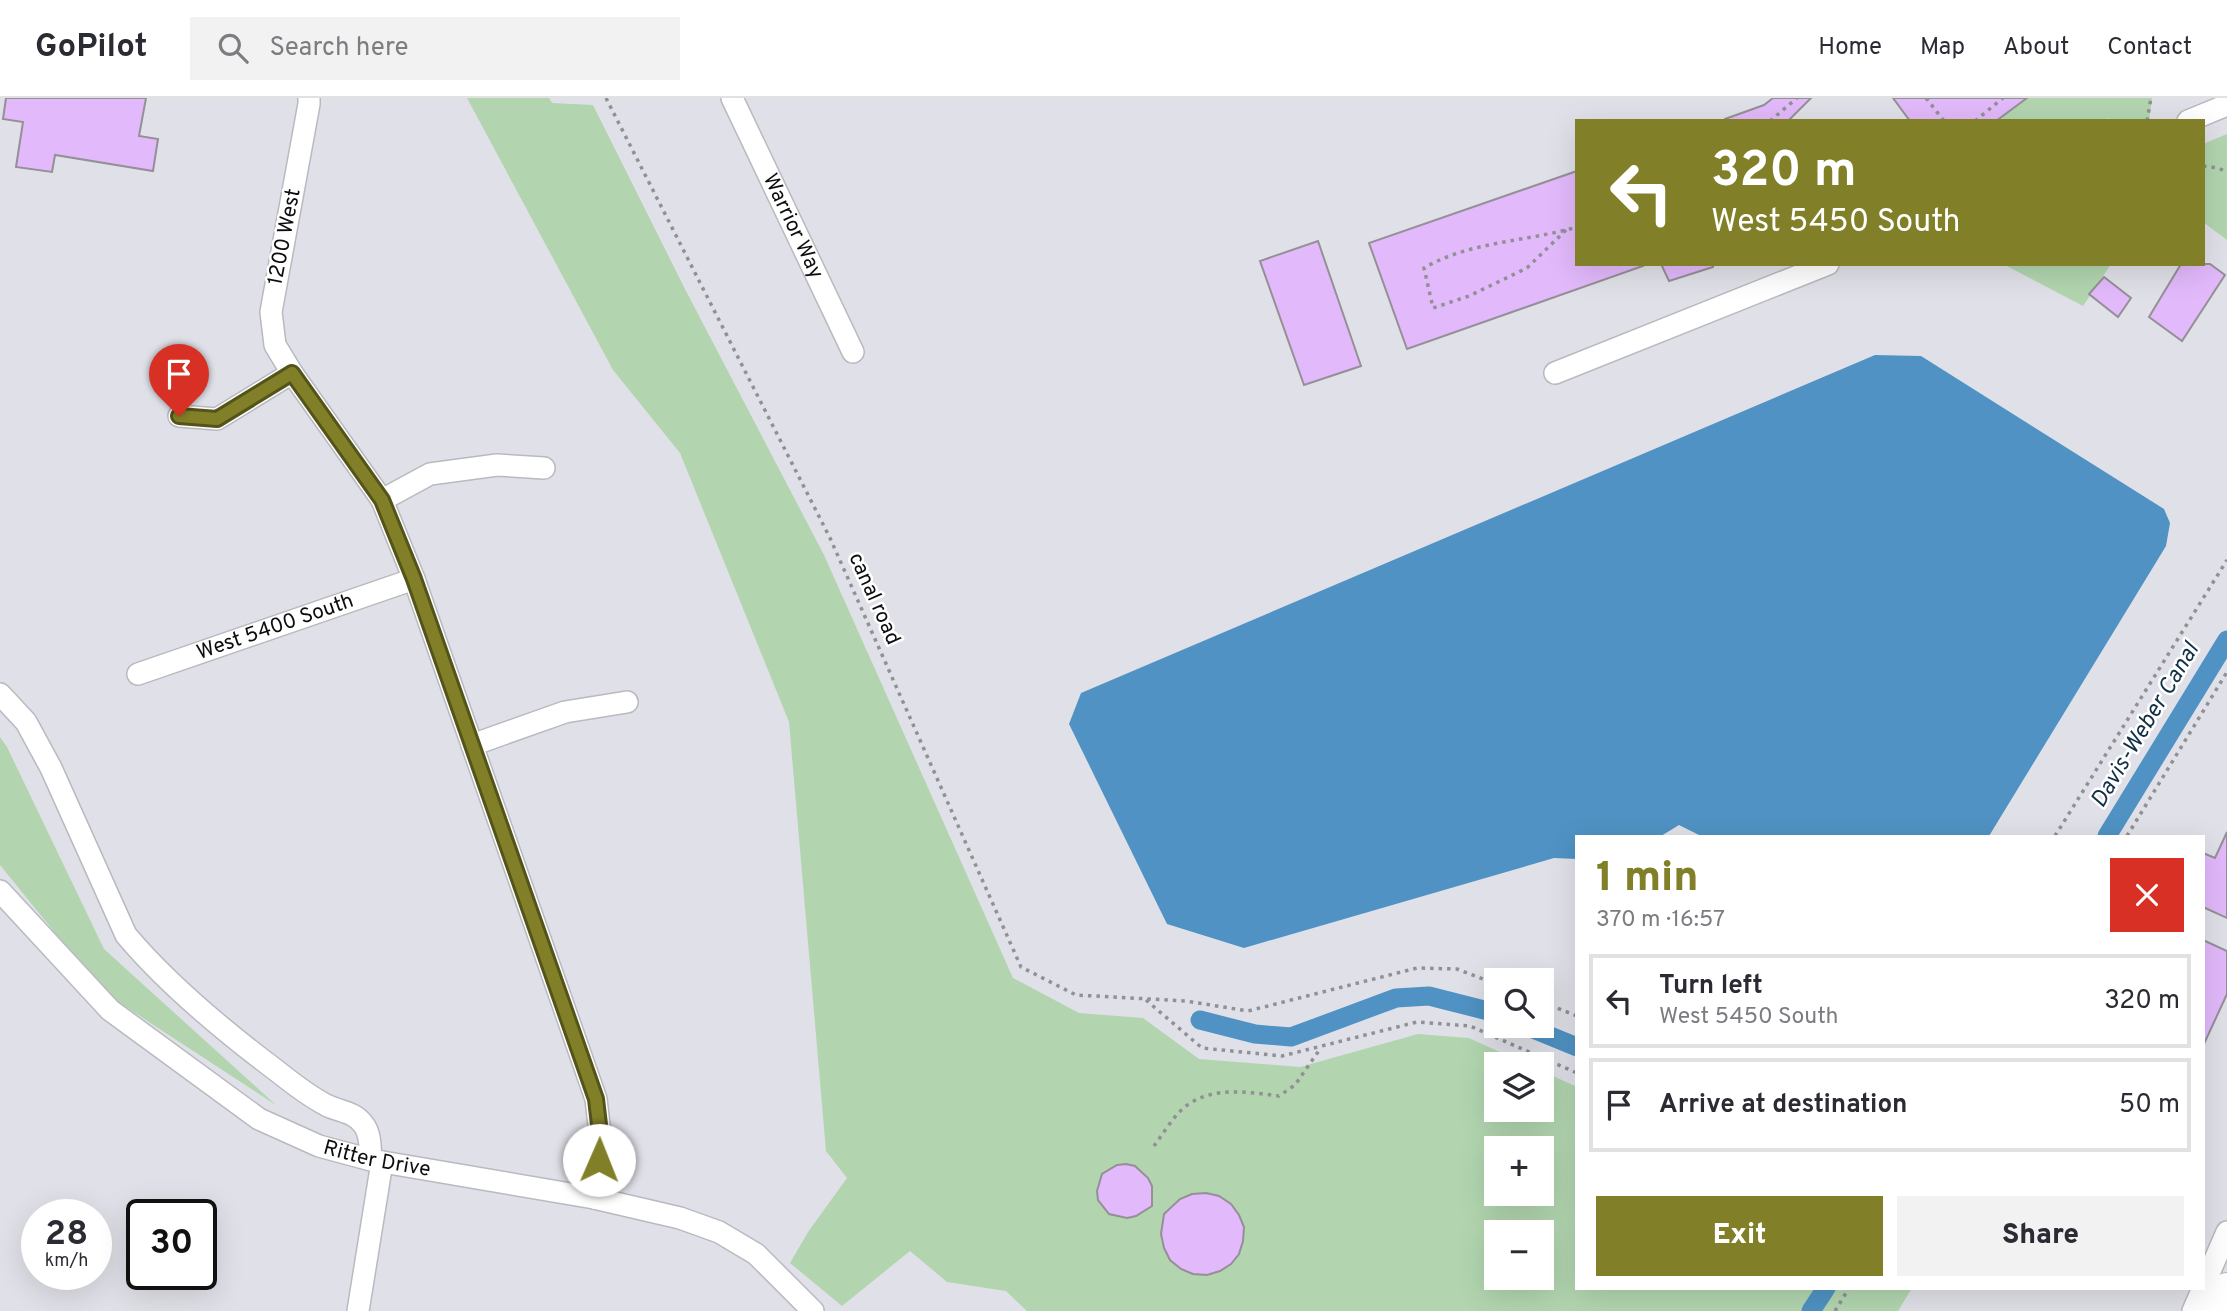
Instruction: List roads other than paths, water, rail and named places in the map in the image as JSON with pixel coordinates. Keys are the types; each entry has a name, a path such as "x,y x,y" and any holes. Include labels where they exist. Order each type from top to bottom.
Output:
{"highway":[{"path":"2217,1311 2227,1289"}],"street":[{"name":"1200 West","path":"309,98 271,312 275,345 382,500 414,579 596,1099 601,1142 594,1198"},
{"name":"Warrior Way","path":"732,98 853,352"},
{"path":"2193,119 2227,105"},
{"path":"1555,373 1823,266"},
{"path":"179,416 217,419 292,373"},
{"path":"382,500 430,474 497,465 544,468"},
{"name":"West 5400 South","path":"138,674 414,579"},
{"path":"0,694 26,722 51,768 126,935 144,957 277,1071 327,1105 352,1113 365,1125 377,1161 358,1311"},
{"path":"472,744 565,712 627,702"},
{"name":"Ritter Drive","path":"0,891 110,1010 259,1119 319,1146 377,1161 594,1198 680,1218 719,1232 756,1254 813,1311"},
{"path":"2205,1282 2227,1232"},
{"path":"2193,1311 2202,1290"}],"water":[{"path":"1875,355 1921,356 2164,509 2170,523 2166,546 1990,835 1699,835 1679,825 1663,835 1575,835 1575,859 1554,858 1244,948 1167,924 1069,724 1081,693"}],"waterway":[{"name":"Davis-Weber Canal","path":"2108,835 2227,640"},
{"name":"Davis-Weber Canal","path":"1200,1020 1255,1034 1291,1037 1396,998 1429,996 1484,1010"},
{"name":"Davis-Weber Canal","path":"1554,1038 1575,1046"},
{"path":"1811,1311 1825,1290"}]}
